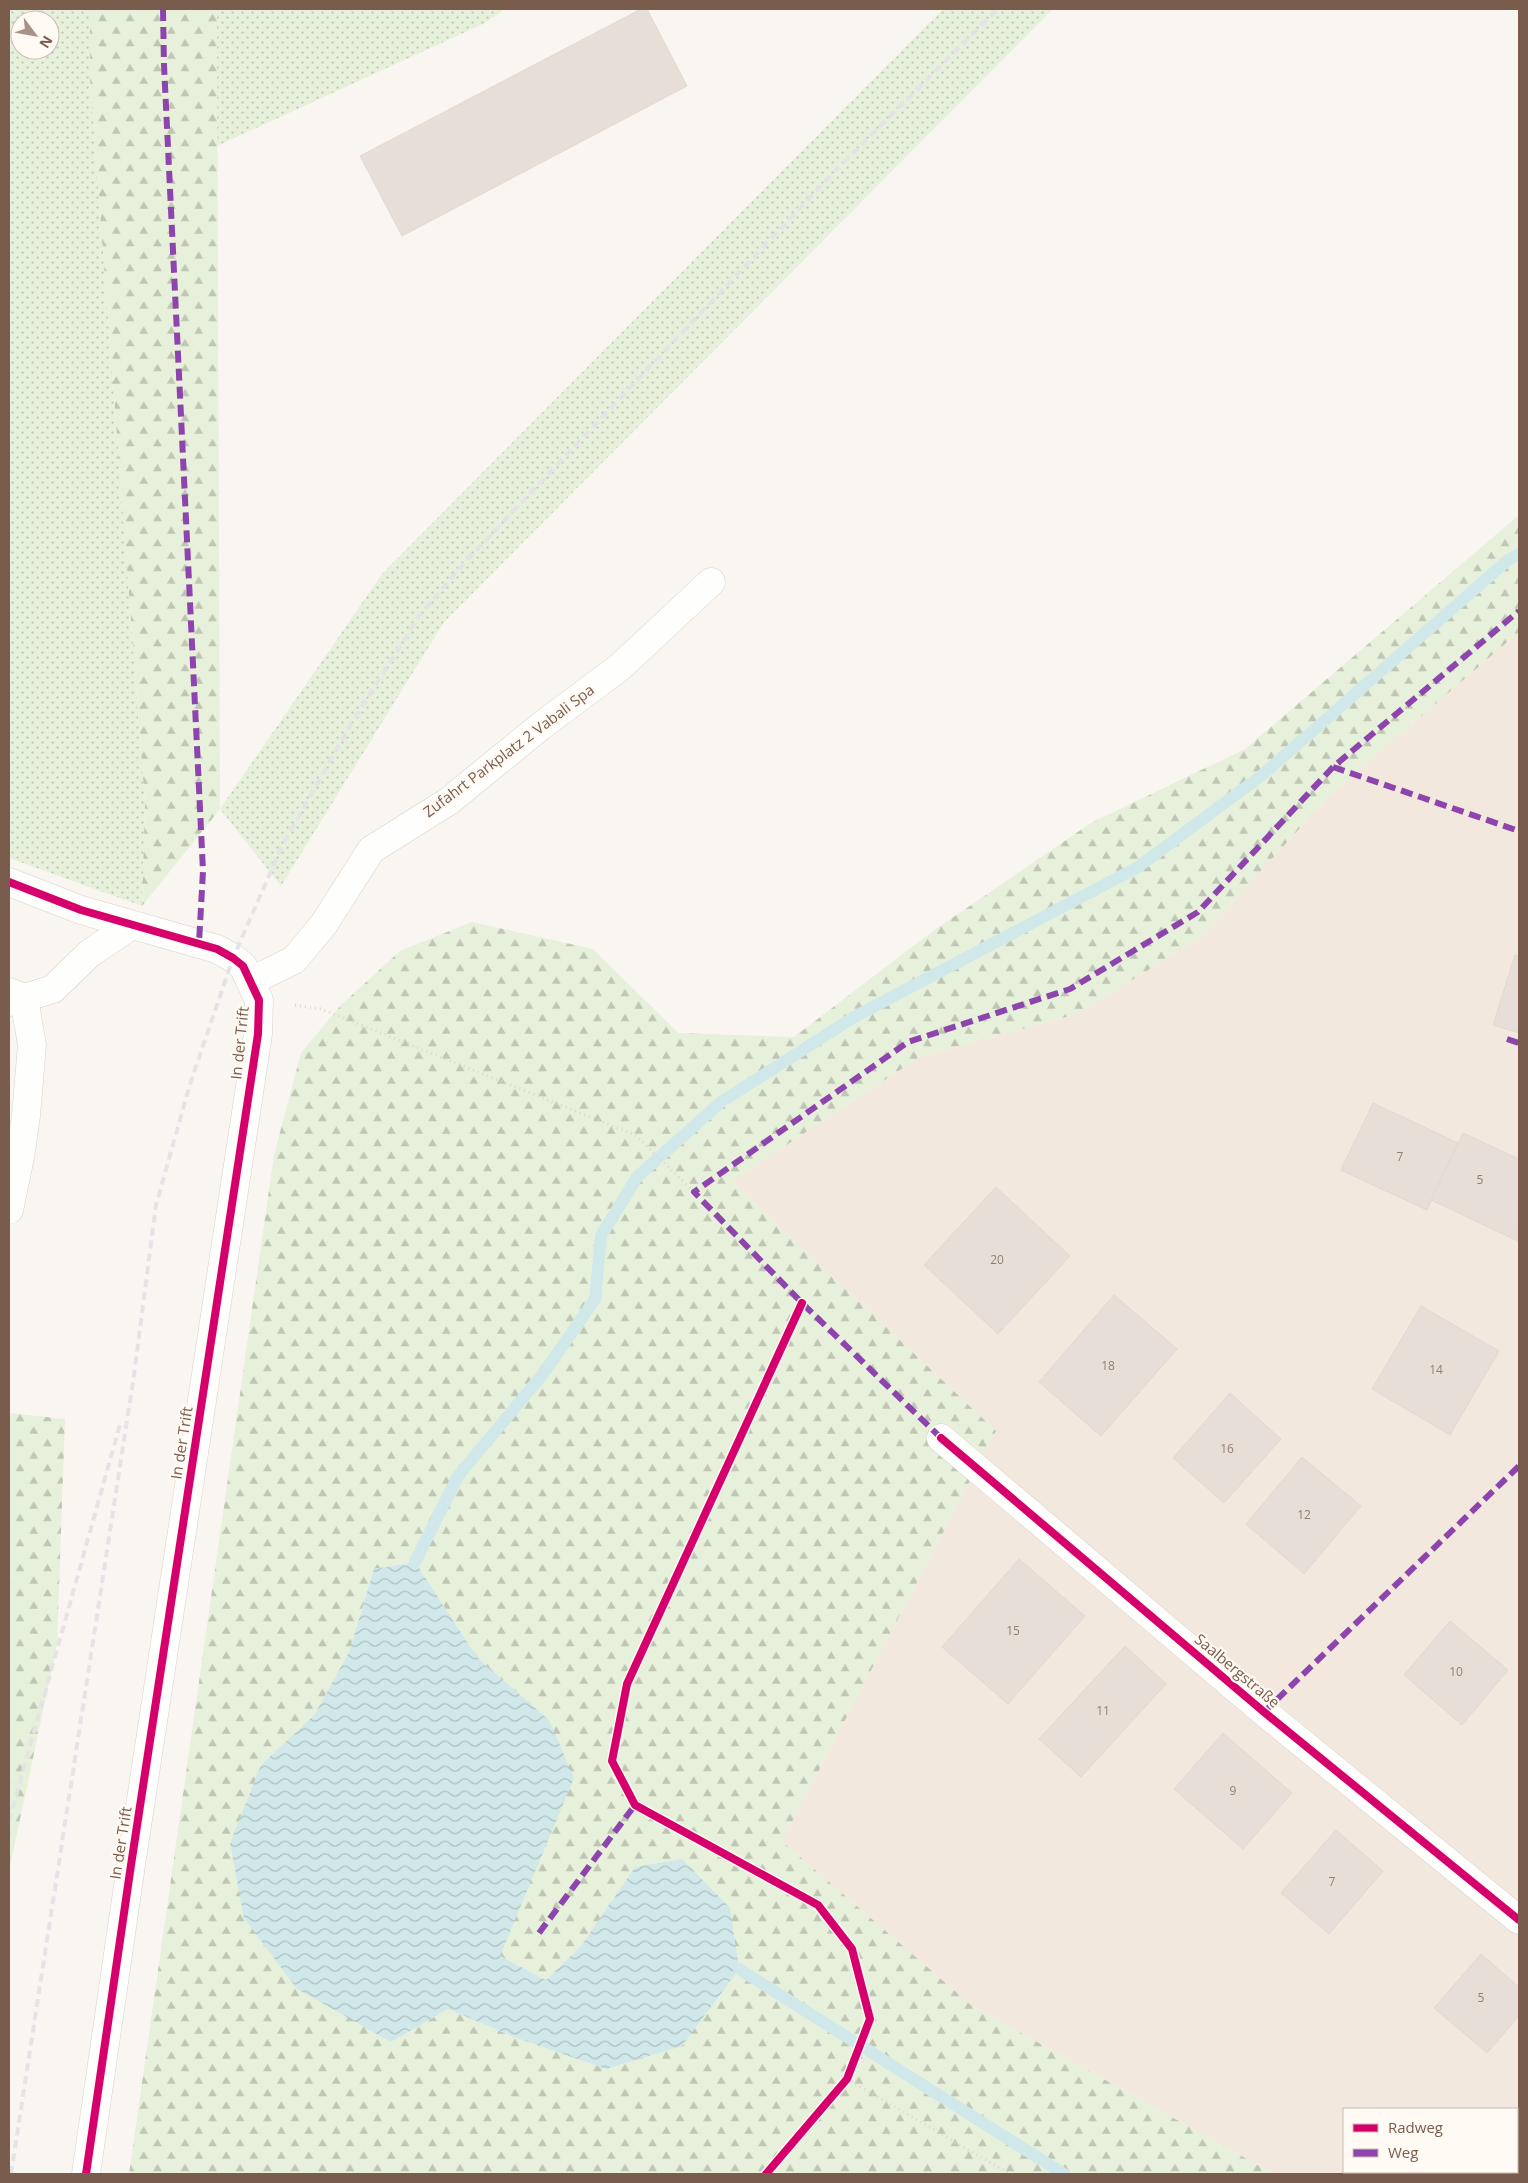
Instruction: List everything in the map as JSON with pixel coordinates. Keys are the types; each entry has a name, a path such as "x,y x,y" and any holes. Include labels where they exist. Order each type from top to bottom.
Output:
{"street":[{"name":"Zufahrt Parkplatz 2 Vabali Spa","path":"255,991 294,960 324,924 371,850 449,801 541,726 620,667 711,582"},
{"path":"9,882 81,910 217,949 243,966 255,991"},
{"path":"9,1210 25,1124 32,1045 14,997 53,989 90,953 132,925"},
{"name":"In der Trift","path":"86,2174 258,1034 255,991"},
{"name":"Saalbergstraße","path":"941,1438 1264,1712 1519,1920"}],"path":[{"path":"255,991 321,1009 634,1135 694,1192"},
{"path":"846,2079 1010,2174"}],"shaded area":[{"path":"1519,632 1519,2174 1274,2174 971,2005 782,1841 996,1431 732,1181 921,1056 1077,1014 1200,938 1332,793"}],"green space":[{"path":"9,9 90,9 90,80 145,804 142,906 9,858"},
{"path":"90,9 217,9 220,809 142,906 145,804 90,80"},
{"path":"217,9 505,9 485,23 217,146"},
{"path":"943,9 1053,9 444,622 281,886 220,809 382,574"},
{"path":"1519,515 1519,632 1332,793 1200,938 1077,1014 921,1056 732,1181 996,1431 782,1841 971,2005 1274,2174 129,2174 274,1155 301,1053 341,1005 400,951 472,922 593,949 678,1033 794,1037 933,931 1091,823 1245,749","holes":["415,1562 477,1657 549,1720 500,1956 546,1980 581,1946 635,1867 606,2069 514,2037 448,2009 391,2042 261,1765 315,1714 349,1652 374,1569"]},
{"path":"9,1413 65,1419 57,1645 9,1871"}],"water":[{"path":"415,1562 477,1657 549,1720 574,1778 500,1956 546,1980 581,1946 635,1867 682,1859 730,1908 739,1969 682,2046 606,2069 514,2037 448,2009 391,2042 297,1989 244,1918 230,1843 261,1765 315,1714 349,1652 374,1569"}],"building":[{"path":"641,9 647,9 687,86 402,236 360,156"},
{"path":"1515,955 1519,957 1519,1033 1493,1025"},
{"path":"1373,1103 1458,1143 1427,1210 1341,1170"},
{"path":"1463,1133 1519,1159 1518,1241 1431,1200"},
{"path":"996,1187 1070,1256 998,1334 924,1265"},
{"path":"1114,1295 1177,1349 1101,1436 1039,1382"},
{"path":"1421,1306 1499,1351 1450,1435 1372,1389"},
{"path":"1230,1393 1281,1439 1224,1503 1173,1458"},
{"path":"1302,1457 1361,1506 1304,1574 1246,1524"},
{"path":"1019,1559 1085,1616 1008,1704 942,1647"},
{"path":"1450,1621 1508,1670 1462,1725 1404,1675"},
{"path":"1125,1646 1166,1684 1081,1777 1039,1739"},
{"path":"1223,1733 1292,1793 1243,1849 1174,1789"},
{"path":"1336,1830 1383,1871 1329,1934 1281,1893"},
{"path":"1481,1954 1519,1987 1519,2016 1487,2053 1434,2008"}],"waterway":[{"path":"415,1562 458,1476 543,1374 595,1299 601,1236 637,1177 721,1102 854,1017 1138,867 1261,776 1508,560 1519,554"},
{"path":"739,1969 1064,2174"}],"railway":[{"path":"11,2174 134,1375 156,1205 190,1084 233,958 282,846 351,724 419,616 467,560 838,168 998,9"},
{"path":"9,1821 121,1421"}],"marked path":[{"path":"163,9 164,65 203,871 199,943"},
{"path":"941,1438 802,1303 694,1192 908,1042 1070,989 1198,912 1333,767 1519,611"},
{"path":"1333,767 1519,831"},
{"path":"1507,1039 1519,1043"},
{"path":"1264,1712 1519,1466"},
{"path":"539,1933 635,1805"}],"cycle path":[{"path":"9,882 81,910 217,949 243,966 259,1000 258,1034 131,1865 86,2174"},
{"path":"766,2174 847,2079 870,2019 852,1949 818,1905 635,1805 612,1761 627,1684 802,1303"},
{"path":"941,1438 1264,1712 1519,1920"}]}
